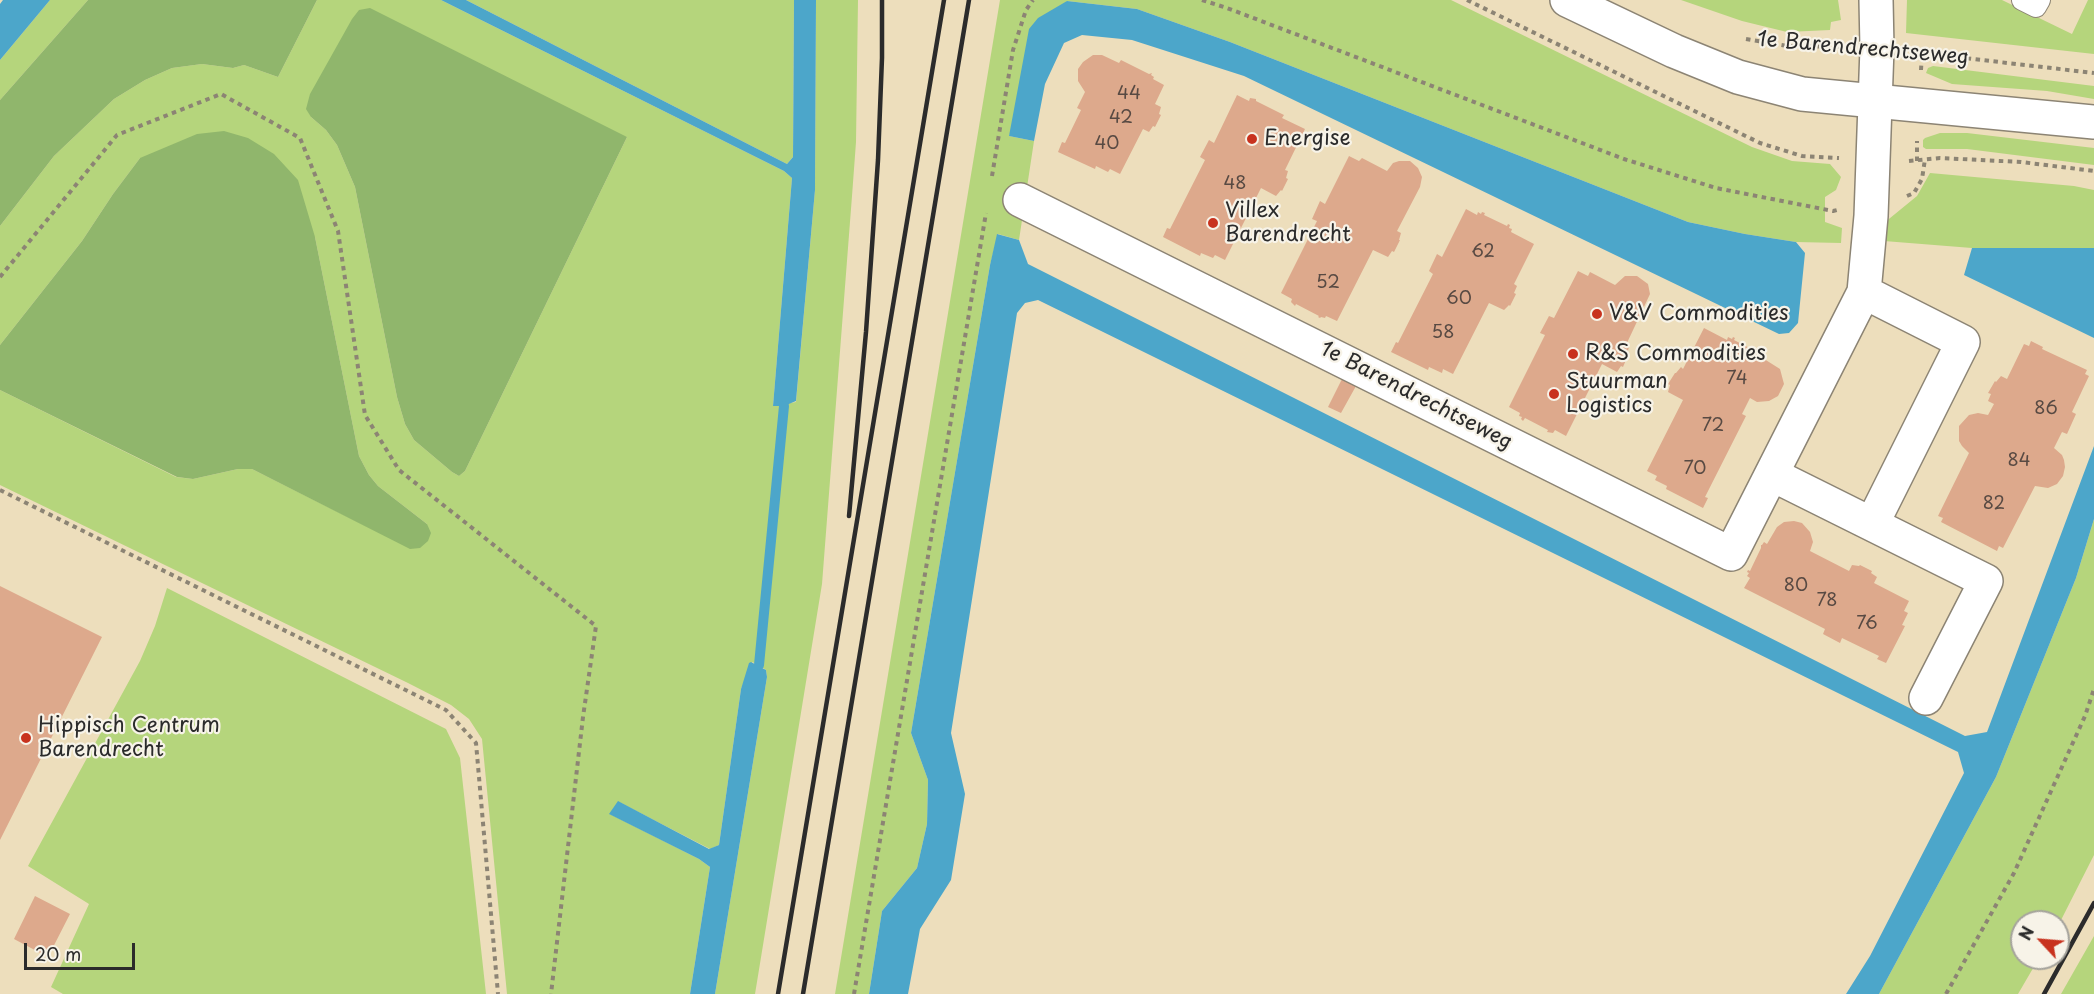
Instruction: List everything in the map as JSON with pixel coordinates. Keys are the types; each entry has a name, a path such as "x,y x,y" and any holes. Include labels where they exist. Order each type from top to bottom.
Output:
{"street":[{"name":"1e Barendrechtseweg","path":"1567,0 1674,51 1738,77 1802,94 2094,122"},
{"path":"1875,102 1876,0"},
{"name":"1e Barendrechtseweg","path":"1020,200 1731,554 1864,292 1875,102"},
{"path":"1864,292 1963,342 1872,524"},
{"path":"1773,475 1986,581 1926,698"}],"lane":[{"path":"2022,0 2037,7 2040,0"}],"path":[{"path":"991,180 1013,50 1026,10 1033,0"},
{"path":"1202,0 1624,159 1716,188 1833,211 1870,203"},
{"path":"1467,0 1760,143 1802,156 1872,159"},
{"name":"1e Barendrechtseweg","path":"1742,38 1787,46 1877,48 2094,73"},
{"path":"0,277 117,135 221,94 300,138 338,231 365,415 399,470 596,626 583,717 551,994"},
{"path":"1925,159 2020,162 2094,171"},
{"path":"854,994 987,203"},
{"path":"0,489 446,710 476,743 498,994"},
{"path":"1946,994 2014,873 2085,716 2094,689"}],"green space":[{"path":"50,0 88,0 0,100 0,60"},
{"path":"88,0 317,0 278,77 244,65 233,68 202,64 172,68 145,80 114,99 54,156 0,226 0,100"},
{"path":"317,0 441,0 784,171 792,178 773,406 796,402 815,190 816,0 858,0 856,142 822,584 755,994 715,994 767,677 766,670 759,665 752,662 741,689 719,845 710,849 619,802 610,814 699,859 710,867 690,994 507,994 482,739 469,719 451,705 408,683 0,485 0,390 176,477 193,479 238,469 252,469 410,548 427,524 378,486 359,456 315,237 140,158 82,241 0,345 0,226 54,156 114,99 145,80 172,68 202,64 233,68 244,65 278,77","holes":["311,117 627,137 465,471 459,476 414,440 405,424 397,397 355,187 337,145 326,130"]},
{"path":"466,0 794,0 793,157 787,164"},
{"path":"1000,0 1451,0 1752,147 1792,161 1830,164 1841,177 1836,190 1825,197 1825,222 1842,228 1841,243 1796,242 1688,222 1230,42 1137,9 1067,1 1009,136 1034,141 1019,240 998,234 990,265 911,733 928,780 927,824 917,868 882,911 869,994 835,994"},
{"path":"1681,0 1838,0 1841,20 1831,22 1830,30 1787,32 1742,21"},
{"path":"1907,0 2002,0 2072,34 2088,0 2094,0 2094,54 1906,33"},
{"path":"370,8 627,137 465,471 459,476 414,440 405,424 397,397 355,187 337,145 306,109 310,94 352,19 359,10"},
{"path":"1933,66 2094,86 2094,99 2047,91 1952,84 1926,73 1928,68"},
{"path":"224,131 248,138 274,154 298,180 315,237 359,456 378,486 427,524 431,533 428,541 420,548 410,549 252,469 238,469 193,479 177,477 0,390 0,345 82,241 140,158 197,134"},
{"path":"1940,133 1967,133 2094,148 2094,165 1967,149 1926,149 1923,147 1925,138"},
{"path":"1930,173 2074,186 2094,190 2094,248 1972,248 1884,241 1884,223 1917,196"},
{"path":"2094,519 2094,855 2066,910 2010,910 2010,970 2032,970 2018,994 1879,994 1996,777 2076,578"},
{"path":"167,588 446,729 460,758 486,994 63,994 51,987 89,904 28,866 140,661 155,626"},
{"path":"2094,936 2094,994 2061,994"}],"water":[{"path":"3,0 50,0 0,60 0,4"},
{"path":"441,0 466,0 787,164 793,157 794,0 816,0 815,190 796,401 784,406 773,406 792,178 784,171"},
{"path":"1067,1 1137,9 1230,42 1688,222 1796,242 1805,253 1798,323 1789,333 1779,334 1244,76 1132,40 1082,35 1064,43 1045,84 1034,141 1009,136 1029,29 1038,18"},
{"path":"997,234 1019,240 1028,264 1965,736 1987,732 2094,446 2094,519 2076,578 1996,777 1879,994 1846,994 1870,956 1964,773 1958,752 1038,300 1025,303 1017,313 951,733 965,794 951,880 920,929 908,994 869,994 882,911 917,868 927,824 928,780 911,733"},
{"path":"1972,248 2094,248 2094,338 1964,275"},
{"path":"751,662 766,670 767,677 715,994 690,994 710,867 699,859 609,814 618,801 709,849 719,845 741,689"}],"building":[{"path":"1093,55 1102,55 1119,63 1121,60 1149,74 1152,73 1153,79 1164,85 1155,104 1161,107 1159,114 1161,115 1155,127 1153,126 1149,132 1143,129 1120,174 1110,169 1108,172 1096,166 1095,169 1058,152 1062,142 1065,143 1081,110 1077,108 1085,92 1078,81 1078,69"},
{"path":"1237,95 1249,101 1250,98 1256,99 1284,115 1282,118 1305,129 1285,170 1288,171 1286,178 1288,179 1282,191 1276,196 1261,188 1225,260 1215,255 1213,258 1201,253 1200,256 1163,237 1167,228 1170,229 1205,160 1200,157 1209,140 1214,143"},
{"path":"1349,156 1359,161 1362,158 1387,171 1393,163 1410,161 1418,168 1422,177 1420,187 1397,231 1401,233 1400,240 1394,252 1392,251 1388,257 1373,250 1337,321 1326,316 1320,318 1296,304 1295,306 1291,302 1292,299 1281,293 1317,221 1312,219 1320,201 1325,204"},
{"path":"1466,209 1477,215 1478,212 1485,213 1484,215 1507,226 1510,225 1511,232 1534,244 1514,284 1517,286 1514,293 1516,294 1510,306 1504,310 1489,303 1453,374 1443,369 1442,373 1429,367 1428,370 1391,352 1396,342 1398,343 1433,274 1429,271 1437,254 1442,257"},
{"path":"1578,271 1588,276 1590,272 1615,285 1625,276 1637,276 1648,284 1650,294 1626,345 1629,347 1628,355 1623,367 1621,366 1617,372 1602,364 1566,436 1555,430 1553,433 1547,432 1548,430 1525,418 1523,421 1519,416 1520,413 1509,407 1545,335 1540,333 1549,316 1554,318"},
{"path":"1704,328 1727,340 1728,337 1732,339 1733,337 1734,340 1757,352 1758,349 1759,353 1763,354 1761,357 1780,369 1784,384 1778,396 1769,401 1757,402 1750,398 1742,414 1746,416 1705,497 1708,498 1703,508 1666,489 1667,486 1655,480 1657,476 1647,471 1683,400 1668,392 1670,385 1668,384 1681,367 1683,369"},
{"path":"2031,341 2043,347 2042,349 2087,370 2085,374 2089,376 2072,412 2076,414 2067,434 2062,432 2054,448 2064,460 2063,476 2057,484 2048,488 2035,486 2003,548 1999,546 1997,551 1941,522 1943,518 1938,516 1969,453 1959,441 1959,426 1969,415 1978,413 1988,415 1994,404 1988,401 1991,394 1988,393 2001,376 2007,379 2024,344 2029,346"},
{"path":"1342,379 1356,386 1341,413 1328,407"},
{"path":"1784,522 1802,523 1810,532 1813,542 1810,551 1849,571 1852,565 1860,565 1872,571 1871,573 1877,577 1874,583 1909,601 1904,611 1908,613 1902,625 1905,626 1886,663 1877,659 1879,656 1842,638 1840,643 1823,634 1825,629 1744,588 1750,578 1747,572 1750,571 1761,545 1764,542 1767,544 1777,527"},
{"name":"Hippisch Centrum Barendrecht","path":"0,586 102,637 0,840"},
{"path":"35,896 70,914 48,957 14,939"}],"waterway":[{"path":"759,665 784,406"}],"railway":[{"path":"849,516 866,332 878,160 882,0"},
{"path":"778,994 944,0"},
{"path":"803,994 969,0"},
{"path":"2044,994 2094,903"}],"place":[{"name":"Energise","path":"1252,139"},
{"name":"Villex Barendrecht","path":"1213,223"},
{"name":"V&V Commodities","path":"1597,314"},
{"name":"R&S Commodities","path":"1573,354"},
{"name":"Stuurman Logistics","path":"1554,394"},
{"name":"Hippisch Centrum Barendrecht","path":"26,738"}]}
